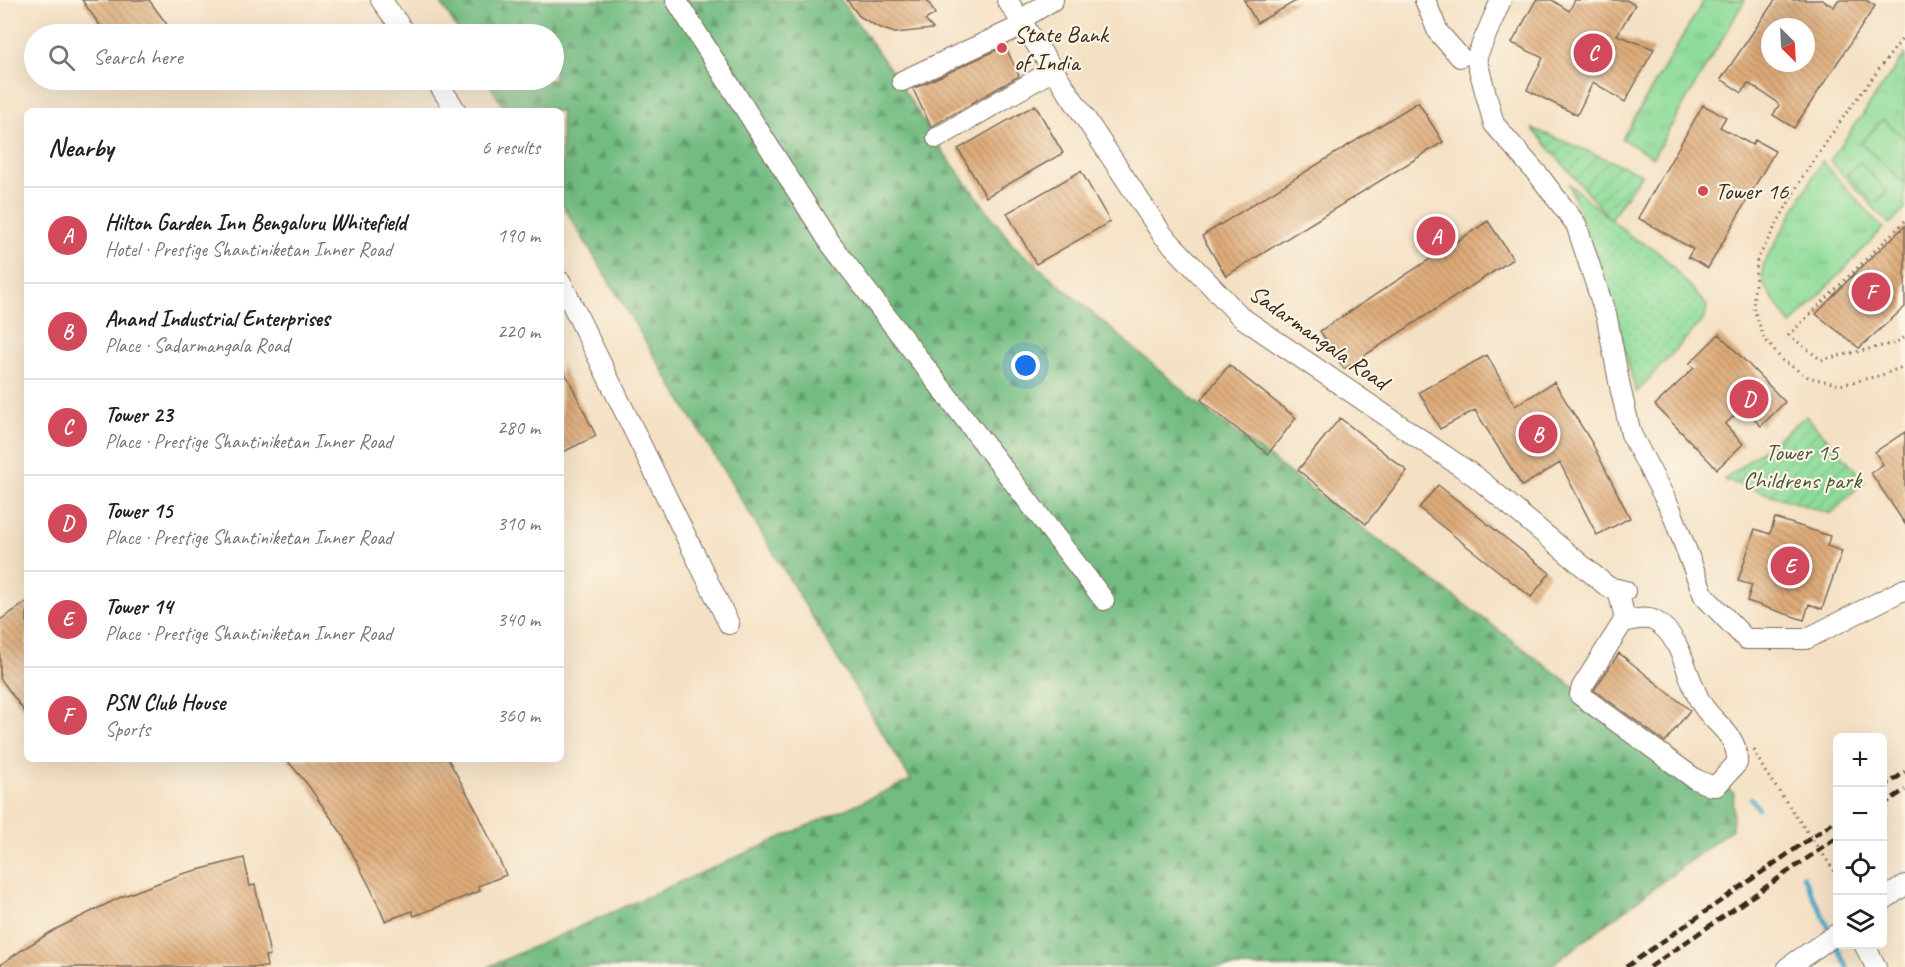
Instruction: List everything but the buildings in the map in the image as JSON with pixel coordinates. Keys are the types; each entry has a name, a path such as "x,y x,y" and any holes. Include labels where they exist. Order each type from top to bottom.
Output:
{"street":[{"path":"381,0 399,24"},
{"path":"676,0 830,243 1104,600"},
{"name":"Sadarmangala Road","path":"1007,0 1162,234 1241,317 1476,477 1608,587 1621,590 1623,622"},
{"path":"902,81 1022,23 1053,0"},
{"path":"1425,0 1438,32 1460,57"},
{"path":"1501,0 1476,58 1494,124 1540,177 1576,224 1607,318 1620,387 1632,434 1671,510 1704,596 1746,639 1806,639 1905,589"},
{"path":"937,138 1053,70"},
{"path":"442,90 454,108"},
{"path":"564,288 729,624"},
{"path":"1644,618 1654,621 1673,638 1701,703 1728,733 1736,749 1737,763 1716,786 1695,779 1581,695 1582,687 1623,622 1644,618"},
{"path":"1887,898 1905,885"},
{"path":"1788,967 1832,937"},
{"path":"1866,949 1876,967"}],"path":[{"path":"1905,35 1849,109 1803,176 1757,260 1753,307 1764,338 1782,360 1808,377 1840,385 1882,375 1905,366"},
{"path":"1905,221 1789,334 1821,360 1895,343 1905,337"},
{"path":"1764,770 1833,869"}],"green space":[{"path":"439,0 841,0 895,76 943,152 1013,245 1206,410 1650,744 1734,793 1732,829 1549,967 488,967 911,780 564,207 564,108 504,108 493,90 564,90 564,24 454,24"},
{"path":"1704,0 1745,0 1653,157 1622,139"},
{"path":"1905,54 1905,210 1889,224 1830,161"},
{"path":"1883,119 1905,139 1905,180 1903,182 1861,143"},
{"path":"1532,128 1642,174 1610,219"},
{"path":"1822,161 1883,228 1791,325 1763,284 1763,265"},
{"path":"1860,162 1887,192 1874,204 1847,174"},
{"path":"1569,184 1633,238 1659,252 1707,306 1705,318 1636,393 1615,314"},
{"name":"Tower 15 Childrens park","path":"1806,416 1865,480 1831,514 1724,480"}],"waterway":[{"path":"1751,798 1758,808"},
{"path":"1803,876 1831,932"},
{"path":"1838,949 1847,967"}],"railway":[{"path":"1883,787 1905,772"},
{"path":"1887,802 1905,790"},
{"path":"1626,967 1833,822"},
{"path":"1650,967 1833,840"}],"place":[{"name":"State Bank of India","path":"1002,48"},
{"name":"Tower 23","path":"1593,53"},
{"name":"Tower 16","path":"1703,191"},
{"name":"Hilton Garden Inn Bengaluru Whitefield","path":"1436,236"},
{"name":"PSN Club House","path":"1871,292"},
{"name":"Tower 15","path":"1749,399"},
{"name":"Anand Industrial Enterprises","path":"1538,434"},
{"name":"Tower 14","path":"1790,566"}]}
